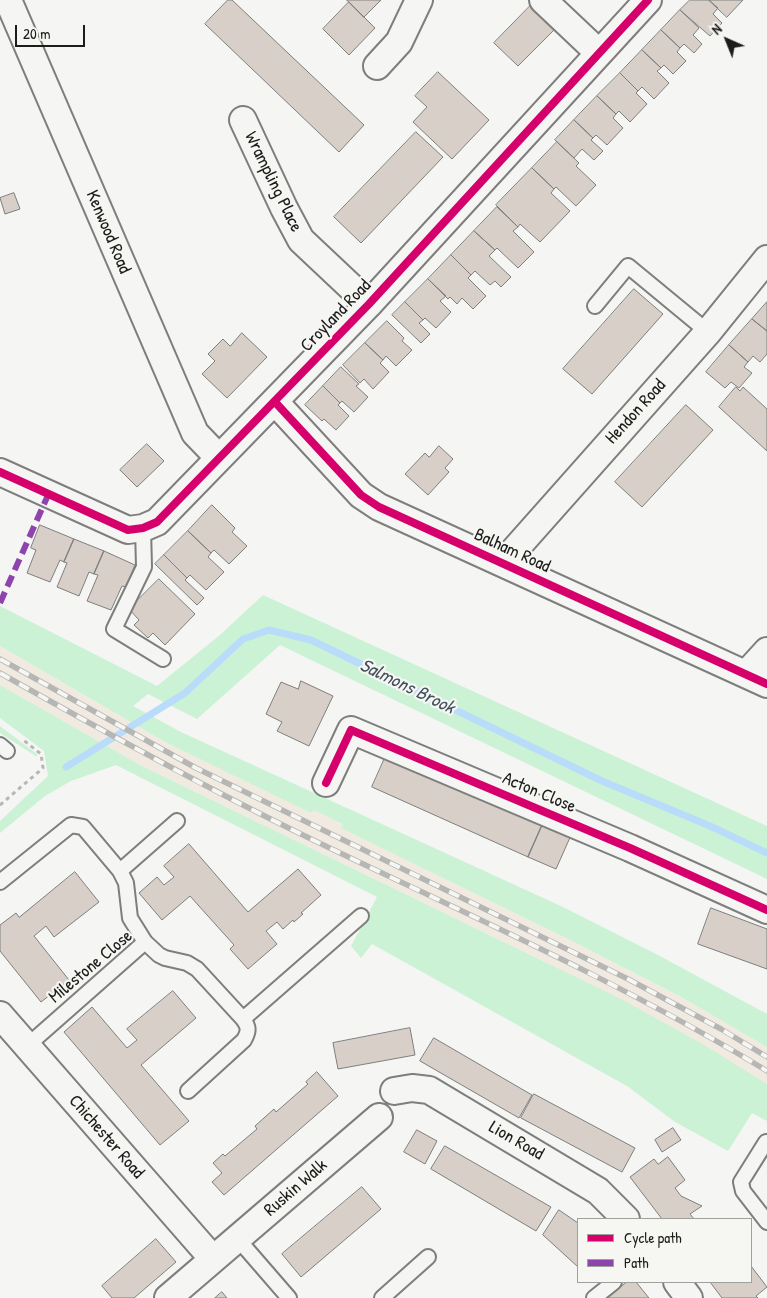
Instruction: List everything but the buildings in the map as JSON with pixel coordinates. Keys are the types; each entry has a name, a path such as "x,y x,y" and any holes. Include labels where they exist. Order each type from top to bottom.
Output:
{"street":[{"name":"Kenwood Road","path":"8,0 195,433 219,458"},
{"path":"377,66 399,42 419,0"},
{"path":"543,0 599,53"},
{"name":"Croyland Road","path":"143,528 157,522 369,304 648,0"},
{"name":"Wrampling Place","path":"243,120 301,240 369,304"},
{"name":"Hendon Road","path":"503,563 708,332 767,259"},
{"name":"Balham Road","path":"275,402 361,494 379,507 756,679"},
{"path":"0,472 128,530 143,528"},
{"path":"756,679 767,651"},
{"name":"Acton Close","path":"326,783 350,730 630,848 767,910"},
{"name":"Chichester Road","path":"0,1015 213,1259"},
{"name":"Lion Road","path":"394,1091 412,1088 429,1090 598,1191 625,1218"},
{"name":"Ruskin Walk","path":"168,1298 379,1117"},
{"path":"678,1283 689,1298"}],"lane":[{"path":"595,306 628,266 708,332"},
{"path":"143,528 144,567 114,629 163,659"},
{"path":"120,871 177,821"},
{"path":"0,882 71,825 82,827 120,871 126,882 130,918 145,942"},
{"path":"188,1090 244,1040 248,1033 248,1026 243,1018 361,916"},
{"name":"Milestone Close","path":"27,1046 145,942 158,955 187,963 197,969 243,1018"},
{"path":"766,1142 740,1182 743,1191 767,1222"},
{"path":"237,1238 289,1298"},
{"path":"382,1298 428,1258"},
{"path":"594,1298 613,1283"}],"shaded area":[{"path":"0,646 167,743 312,813 313,809 343,824 342,828 683,998 767,1047 767,1084 547,963 140,765 92,738 0,685"}],"green space":[{"path":"263,595 767,826 767,879 280,645 197,719 148,694 133,706 181,732 563,907 658,955 767,1014 767,1047 683,998 570,940 341,828 343,824 314,810 311,813 167,743 0,646 0,606 157,686 220,635"},
{"path":"0,685 140,765 623,1000 704,1045 767,1084 767,1121 752,1113 728,1151 675,1122 627,1086 372,944 361,958 351,946 377,897 116,765 71,781 45,796 0,833 0,821 48,776 44,751 0,718"},
{"path":"0,726 37,754 37,757 0,733"}],"waterway":[{"name":"Salmons Brook","path":"66,767 185,693 243,639 269,630 311,640 602,781 710,826 767,853"}],"railway":[{"path":"0,659 196,768 628,979 721,1029 767,1057"},
{"path":"0,673 190,778 307,837 540,948 655,1007 767,1071"}],"marked path":[{"path":"0,603 49,493"}],"cycle path":[{"path":"0,472 128,530 143,528 157,522 369,304 648,0"},
{"path":"275,402 361,495 379,507 767,684"},
{"path":"326,783 351,730 630,848 767,910"}]}
